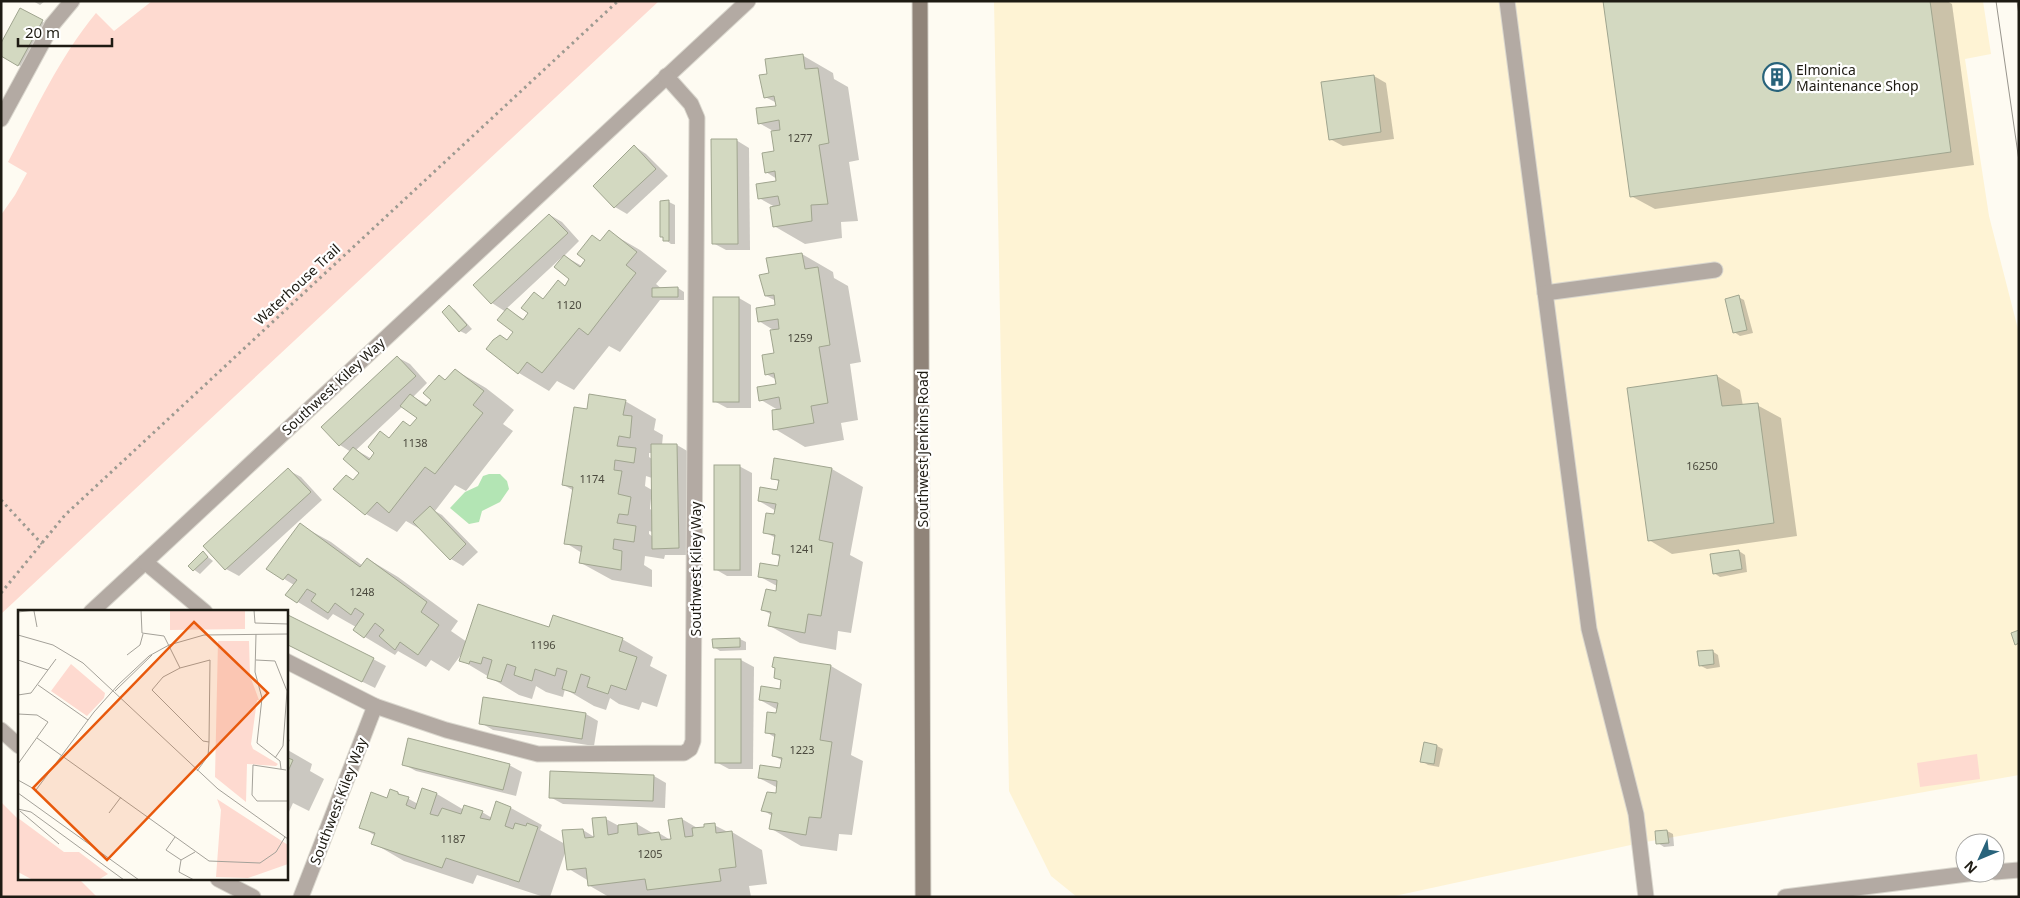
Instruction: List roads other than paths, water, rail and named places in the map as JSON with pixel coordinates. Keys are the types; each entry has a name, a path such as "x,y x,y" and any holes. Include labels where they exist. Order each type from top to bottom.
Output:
{"main road":[{"name":"Southwest Jenkins Road","path":"920,1 923,897"}],"street":[{"path":"1,119 52,24 72,1"},
{"name":"Southwest Kiley Way","path":"93,610 748,1"},
{"path":"1507,1 1590,630 1636,814 1646,897"},
{"name":"Southwest Kiley Way","path":"288,662 375,706 446,730 538,754 684,754 690,749 693,741 697,118 691,104 666,76"},
{"path":"1545,292 1715,270"},
{"path":"145,562 203,610"},
{"name":"Southwest Kiley Way","path":"301,897 375,706"},
{"path":"1,730 18,745"},
{"path":"2005,871 2019,870"},
{"path":"1785,897 1955,876"},
{"path":"220,880 253,897"}],"tram line":[{"path":"1996,1 2019,161"},
{"path":"2017,1 2019,15"}],"place":[{"name":"Elmonica Maintenance Shop","path":"1777,77"}]}
